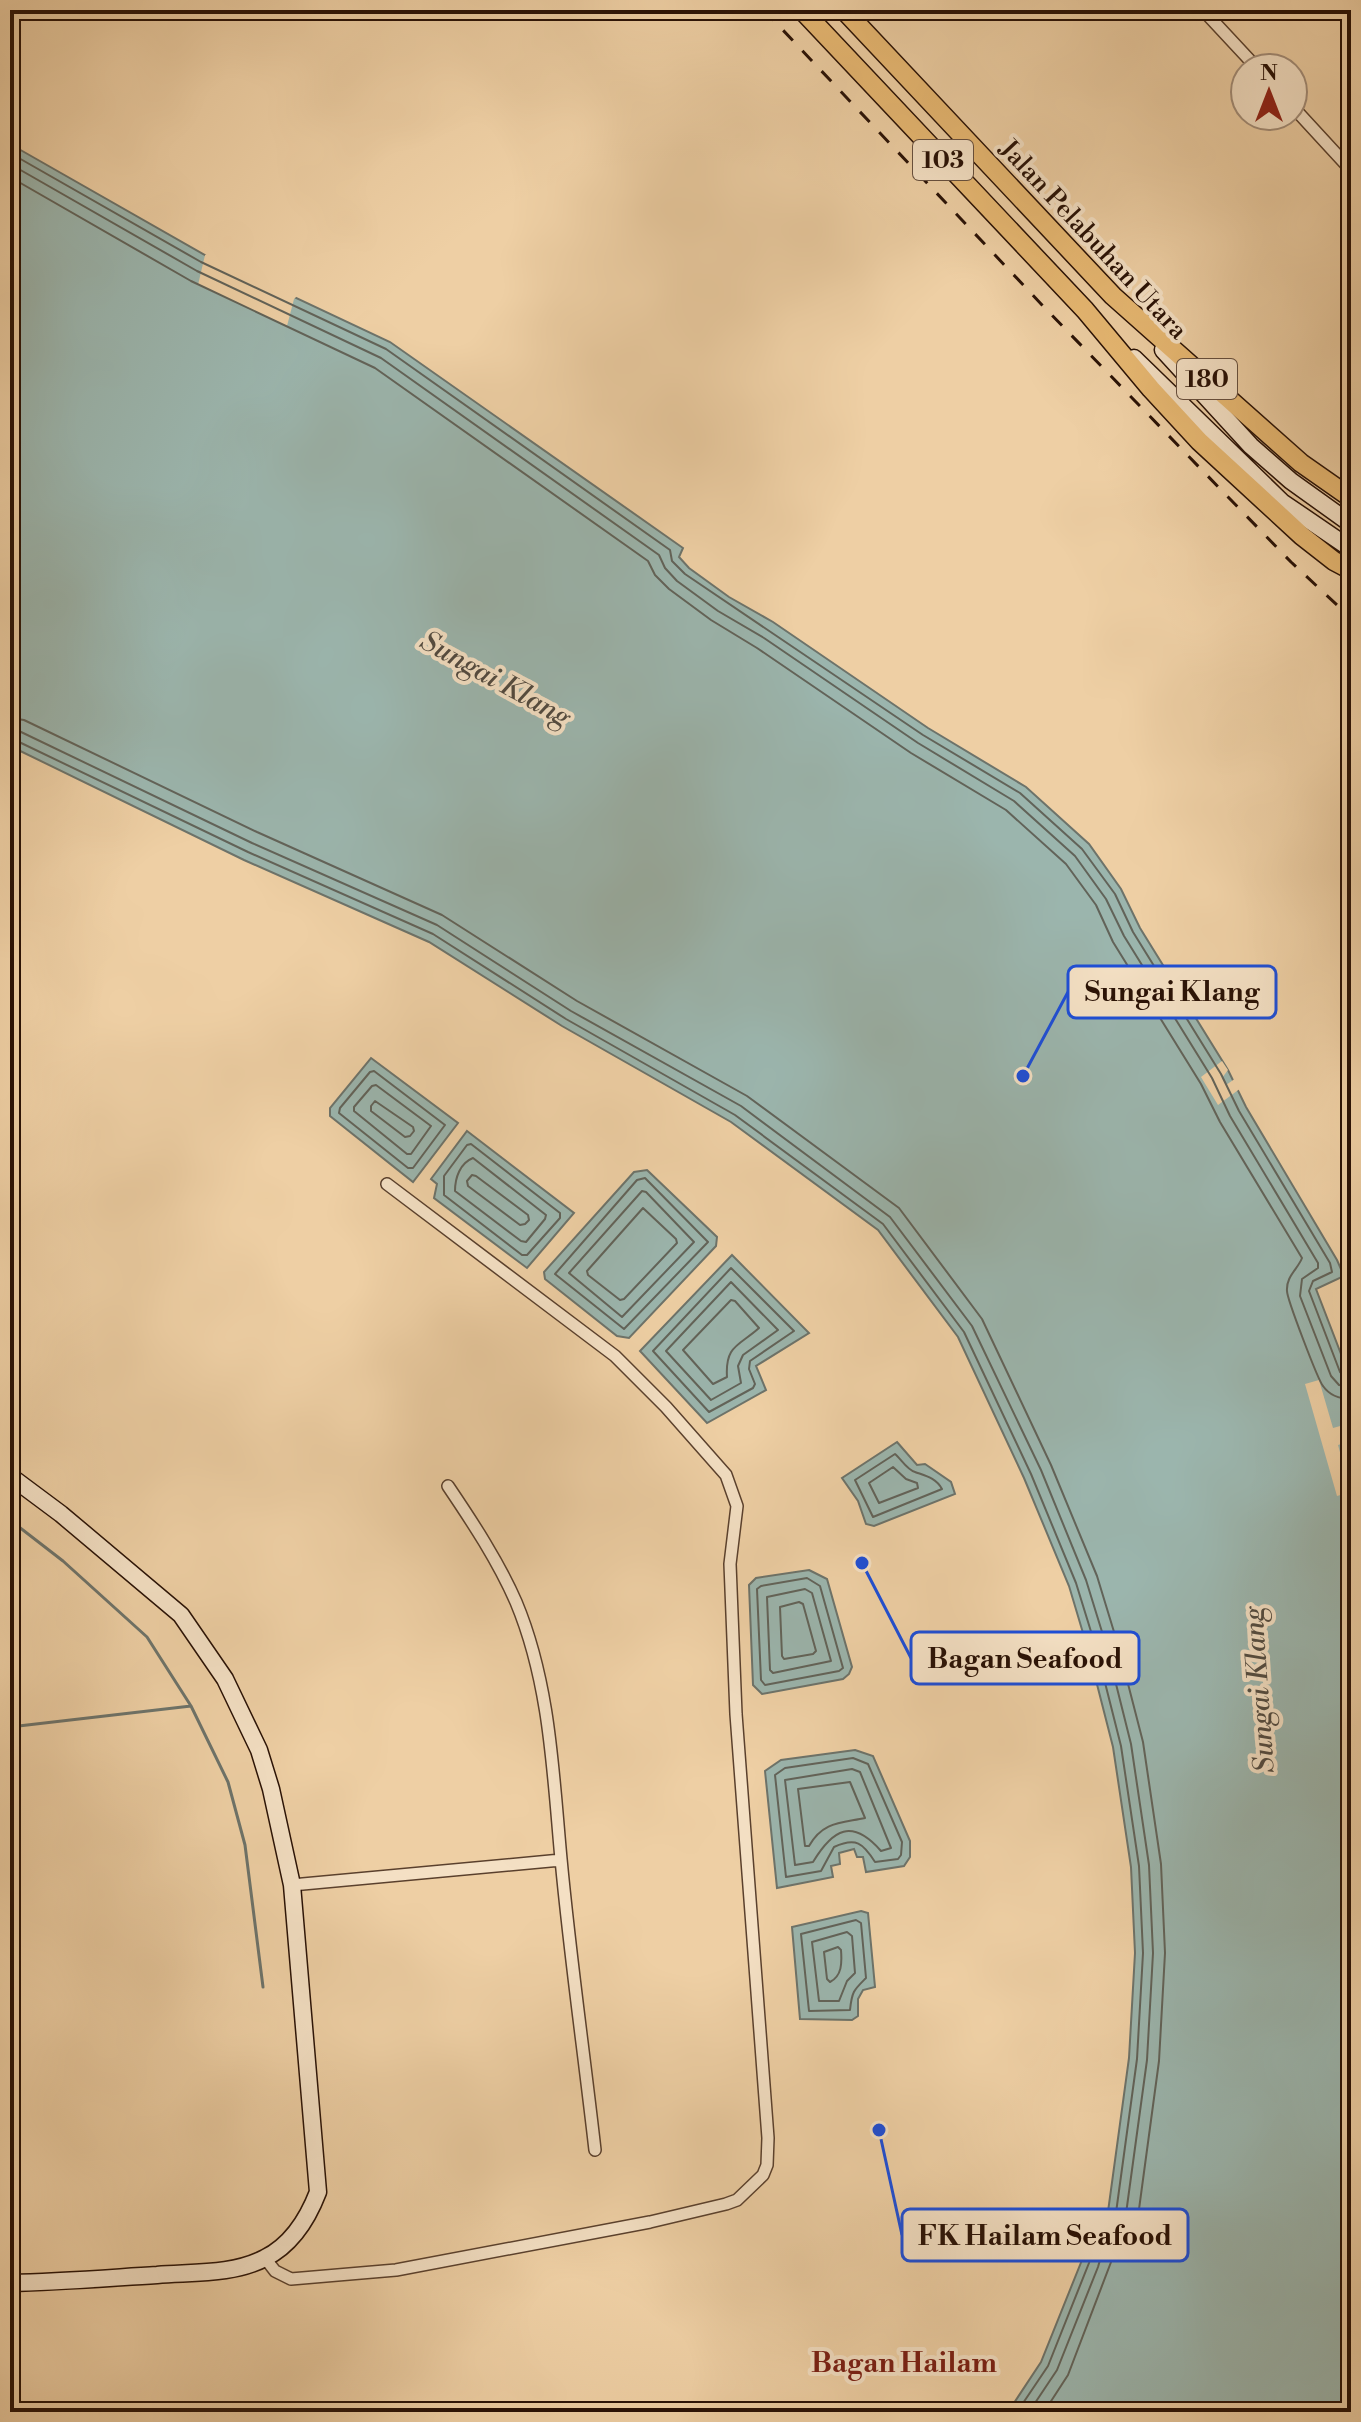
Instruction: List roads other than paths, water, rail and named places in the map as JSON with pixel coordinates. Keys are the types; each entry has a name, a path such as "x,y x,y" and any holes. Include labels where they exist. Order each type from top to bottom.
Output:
{"main road":[{"name":"Jalan Pelabuhan Utara","path":"802,10 1085,310"},
{"name":"Jalan Pelabuhan Utara","path":"844,10 1113,296"},
{"name":"180","path":"1113,296 1301,463 1351,498"},
{"name":"180","path":"1085,310 1199,441 1302,536 1351,570"}],"street":[{"path":"1203,10 1242,52"},
{"path":"1309,124 1351,170"},
{"name":"Jalan Pelabuhan Utara","path":"1113,296 1251,446 1291,481 1351,524"},
{"name":"Jalan Pelabuhan Utara","path":"1085,310 1282,502 1351,549"},
{"path":"265,2258 275,2271 291,2279 396,2270 650,2222 737,2200 763,2175 767,2165 763,2056 736,1714 730,1564 737,1506 732,1488 726,1475 666,1407 615,1356 387,1184"},
{"path":"10,1476 181,1615 225,1679 259,1750 292,1885 318,2192 310,2212 290,2239 265,2258 211,2272 10,2283"},
{"path":"448,1486 481,1536 515,1602 540,1679 554,1770 561,1860 595,2150"},
{"path":"292,1885 561,1860"}],"water":[{"path":"10,144 205,255 390,342 683,548 679,557 689,568 729,597 773,622 928,728 1026,787 1089,844 1121,889 1140,928 1228,1070 1246,1107 1344,1276 1316,1289 1351,1380 1351,2412 1008,2412 1041,2362 1082,2260 1093,2220 1107,2219 1129,2058 1135,1953 1131,1867 1113,1747 1069,1586 1024,1478 958,1337 878,1230 731,1122 562,1026 429,942 244,860 10,746"},
{"path":"371,1058 458,1123 413,1182 330,1116 330,1108"},
{"path":"467,1131 574,1213 527,1268 434,1198 437,1184 431,1179"},
{"path":"647,1170 717,1237 716,1246 629,1338 617,1336 545,1279 544,1272 634,1172"},
{"path":"732,1255 809,1333 756,1366 766,1390 707,1423 640,1351"},
{"path":"897,1442 917,1465 925,1464 951,1482 955,1494 874,1526 866,1524 858,1501 842,1478"},
{"path":"809,1570 827,1579 852,1667 843,1679 762,1694 753,1685 749,1585 756,1578"},
{"path":"855,1750 873,1756 910,1841 910,1857 904,1866 866,1872 863,1857 857,1857 854,1849 839,1853 840,1864 831,1866 833,1877 777,1888 765,1771 781,1760"},
{"path":"861,1911 868,1913 875,1987 863,1990 858,1999 858,2016 852,2020 800,2019 792,1927"}],"waterway":[{"path":"10,1520 63,1561 147,1637 191,1706 228,1782 245,1845 263,1987"},
{"path":"10,1727 191,1706"}],"railway":[{"path":"764,10 1044,307 1291,562 1351,618"}],"place":[{"name":"Sungai Klang","path":"1023,1076"},
{"name":"Bagan Seafood","path":"862,1563"},
{"name":"FK Hailam Seafood","path":"879,2130"}],"district":[{"name":"Bagan Hailam","path":"904,2362"}]}
